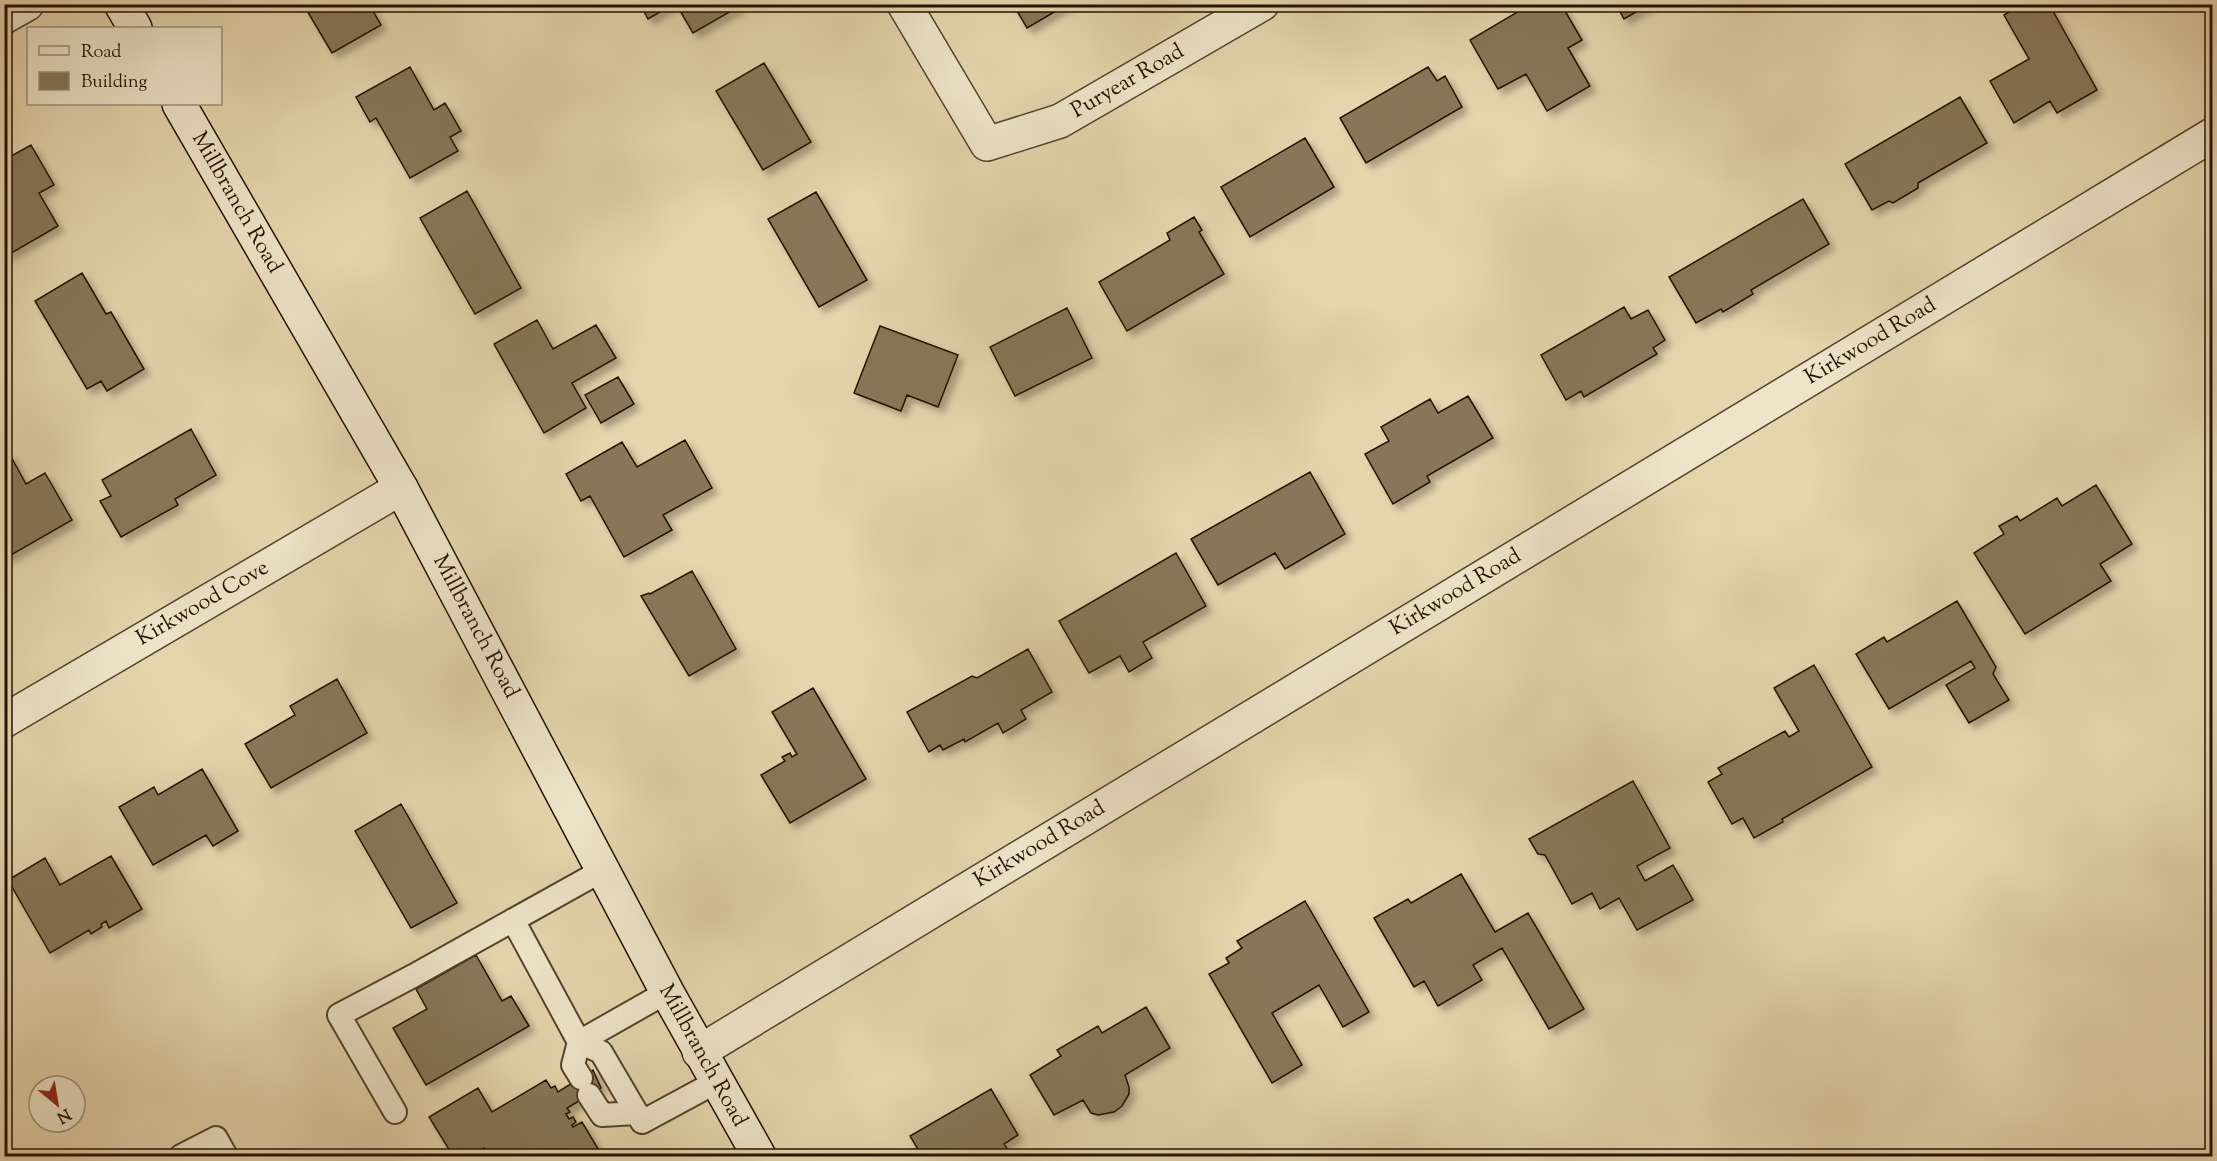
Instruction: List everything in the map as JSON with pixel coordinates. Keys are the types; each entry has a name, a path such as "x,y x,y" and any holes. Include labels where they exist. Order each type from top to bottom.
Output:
{"street":[{"path":"4,17 27,4"},
{"path":"121,4 134,27"},
{"name":"Puryear Road","path":"904,4 987,144 1060,121 1262,4"},
{"name":"Millbranch Road","path":"180,105 401,488 666,992 759,1156"},
{"name":"Kirkwood Road","path":"699,1052 2212,135"},
{"name":"Kirkwood Cove","path":"4,721 401,488"}],"lane":[{"path":"395,1112 339,1015 603,870"},
{"path":"513,920 579,1042 602,1052 642,1122 716,1082"},
{"path":"636,1113 602,1115 573,1065 579,1042 666,992"},
{"path":"181,1156 216,1138 226,1156"}],"building":[{"path":"303,4 369,4 381,25 332,53"},
{"path":"640,4 674,4 648,19"},
{"path":"676,4 739,4 740,6 693,33"},
{"path":"1013,4 1068,4 1027,28"},
{"path":"1531,4 1561,4 1582,40 1568,48 1590,86 1547,111 1526,74 1498,89 1470,40"},
{"path":"1616,4 1650,4 1624,19"},
{"path":"2022,4 2049,4 2097,90 2057,113 2050,101 2014,123 1990,81 2029,59 2004,15"},
{"path":"764,63 811,142 763,170 716,91"},
{"path":"410,67 434,110 445,103 461,131 450,137 458,151 410,178 376,118 370,122 356,97"},
{"path":"1428,67 1437,81 1445,76 1462,107 1366,163 1340,118"},
{"path":"1960,97 1987,143 1918,183 1918,188 1893,203 1889,201 1872,210 1845,164"},
{"path":"1305,138 1334,187 1250,237 1221,187"},
{"path":"31,145 54,185 39,193 58,226 8,255 4,249 4,160"},
{"path":"467,191 521,288 475,314 420,218"},
{"path":"816,192 867,280 819,307 768,219"},
{"path":"1803,199 1829,244 1751,290 1753,294 1723,312 1721,309 1696,323 1669,277"},
{"path":"1194,217 1202,230 1199,232 1224,274 1127,331 1099,282 1170,240 1167,233"},
{"path":"82,273 106,314 111,312 144,369 107,391 101,381 87,389 35,301"},
{"path":"1624,307 1631,319 1648,310 1665,340 1653,348 1657,354 1584,397 1581,391 1566,400 1541,355"},
{"path":"1067,308 1092,358 1015,396 990,347"},
{"path":"537,320 553,349 596,325 616,358 572,383 586,408 544,433 494,344"},
{"path":"880,326 958,355 938,407 907,395 901,411 854,393"},
{"path":"618,377 634,404 601,423 585,395"},
{"path":"1468,396 1493,438 1427,476 1430,482 1393,504 1365,454 1389,441 1381,427 1430,399 1438,413"},
{"path":"191,429 216,475 175,499 178,505 121,537 100,501 111,496 102,480"},
{"path":"685,440 712,488 663,515 672,530 624,557 590,496 581,501 566,474 622,442 637,467"},
{"path":"9,453 26,484 45,473 72,520 4,559 4,456"},
{"path":"1310,472 1345,534 1285,569 1275,553 1218,585 1191,539"},
{"path":"2096,485 2132,544 2100,564 2111,581 2025,634 1974,553 2004,534 1999,526 2017,516 2020,521 2057,498 2062,506"},
{"path":"1176,553 1206,606 1143,642 1152,658 1129,672 1120,656 1089,673 1059,621"},
{"path":"692,571 736,649 689,676 641,596 650,594"},
{"path":"1957,601 1996,667 1993,674 2009,700 1969,723 1946,685 1975,668 1971,661 1889,709 1856,654 1884,637 1887,642"},
{"path":"1028,649 1052,692 1021,710 1026,719 1003,733 998,723 965,742 964,739 943,750 940,745 929,752 907,712 972,676 977,678"},
{"path":"1814,665 1872,767 1782,819 1783,822 1754,838 1743,818 1732,824 1708,782 1722,774 1718,768 1785,731 1789,737 1799,731 1774,688"},
{"path":"337,679 367,733 271,788 245,744 295,715 290,706"},
{"path":"813,688 866,779 790,823 761,775 785,761 782,757 790,753 792,757 797,754 772,712"},
{"path":"202,769 238,831 213,846 206,835 153,865 119,807 154,787 158,795"},
{"path":"1633,781 1670,848 1637,866 1645,881 1673,865 1693,900 1637,930 1619,898 1600,909 1592,893 1572,904 1545,855 1538,854 1529,839"},
{"path":"401,804 457,903 411,928 355,831"},
{"path":"111,856 142,909 109,928 106,921 101,924 102,927 91,934 89,930 50,953 8,880 45,858 60,885"},
{"path":"1461,874 1495,932 1528,913 1584,1009 1549,1029 1502,948 1473,965 1482,980 1438,1006 1424,981 1414,987 1374,918 1408,899 1411,903"},
{"path":"1305,901 1369,1012 1343,1027 1319,985 1272,1013 1302,1065 1272,1083 1209,974 1229,963 1226,958 1242,948 1237,941"},
{"path":"476,955 502,1001 511,996 529,1026 426,1085 393,1028 427,1009 416,989"},
{"path":"1146,1007 1170,1048 1125,1075 1129,1094 1122,1106 1114,1112 1098,1115 1091,1113 1083,1100 1054,1115 1030,1075 1061,1056 1057,1050 1098,1026 1102,1033"},
{"path":"593,1070 601,1088 567,1108 570,1112 566,1114 569,1119 573,1117 576,1122 572,1125 573,1127 582,1122 600,1152 593,1156 489,1156 484,1148 469,1156 453,1156 429,1117 478,1088 492,1112 546,1080 551,1088 555,1086 558,1092"},
{"path":"991,1089 1018,1135 1004,1144 1012,1156 922,1156 910,1136"}]}
